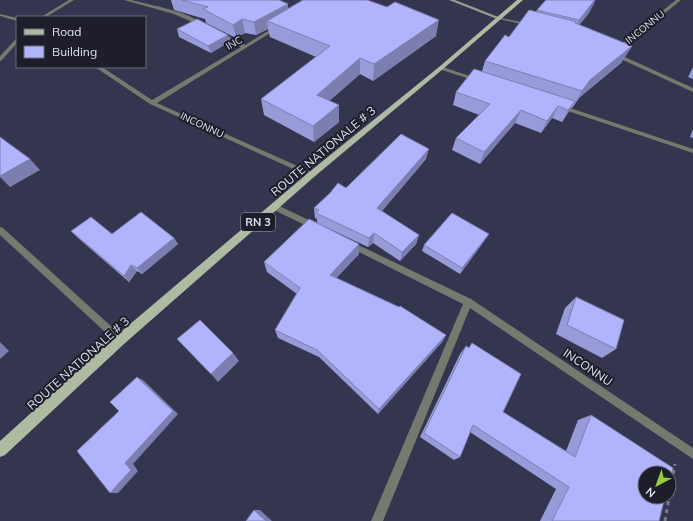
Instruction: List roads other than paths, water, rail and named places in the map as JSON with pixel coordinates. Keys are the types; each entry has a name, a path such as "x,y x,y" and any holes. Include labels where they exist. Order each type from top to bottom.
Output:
{"main road":[{"name":"ROUTE NATIONALE # 3","path":"0,450 120,340 311,175 441,68 520,0"}],"street":[{"path":"45,16 72,0"},
{"path":"126,0 165,10 194,20 206,26"},
{"path":"451,0 499,18 536,27"},
{"name":"INCONNU","path":"612,53 678,0"},
{"path":"0,15 16,20"},
{"name":"INC","path":"152,102 282,24"},
{"path":"213,30 245,47"},
{"path":"0,59 16,41"},
{"path":"605,51 693,90"},
{"name":"INCONNU","path":"100,68 152,102 311,175"},
{"path":"441,68 486,82"},
{"path":"552,105 693,151"},
{"path":"275,207 326,232"},
{"path":"0,230 120,340"},
{"name":"INCONNU","path":"340,239 468,302 693,454"},
{"path":"377,521 468,302"}]}
